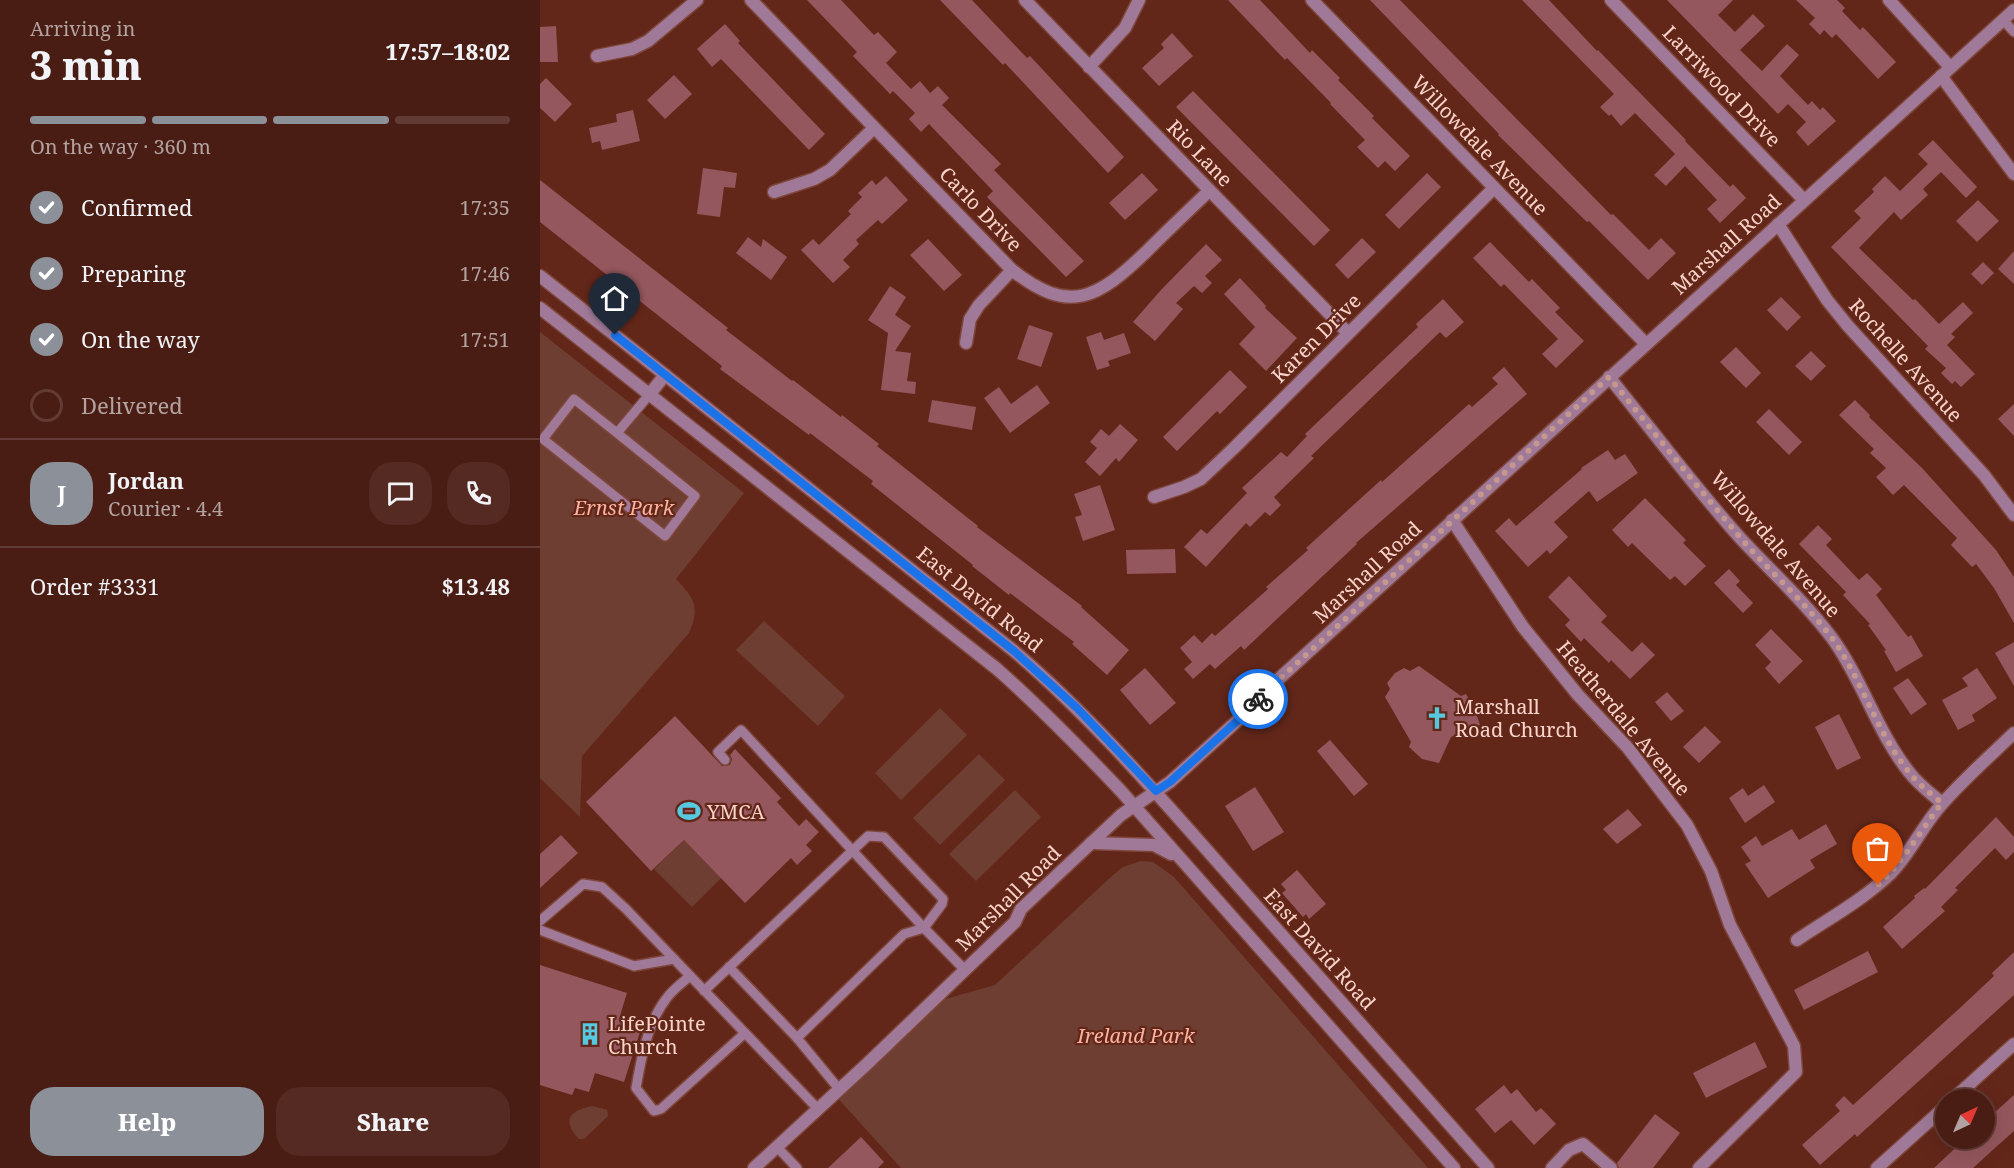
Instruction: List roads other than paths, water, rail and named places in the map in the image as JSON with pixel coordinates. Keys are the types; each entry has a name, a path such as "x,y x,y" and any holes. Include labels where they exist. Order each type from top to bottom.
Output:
{"street":[{"path":"597,56 632,50 648,41 697,0"},
{"name":"Carlo Drive","path":"751,0 1012,270 1050,294 1067,297 1085,296 1119,278 1209,191"},
{"name":"Rio Lane","path":"1025,0 1348,333"},
{"path":"1089,67 1125,28 1139,0"},
{"name":"Willowdale Avenue","path":"1312,0 1646,344"},
{"name":"Larriwood Drive","path":"1611,0 1804,200"},
{"path":"1889,0 1950,67"},
{"name":"Marshall Road","path":"754,1168 1015,922 1021,909 1121,815 1170,782 1452,520 2014,10"},
{"path":"1941,76 2014,174"},
{"path":"774,192 814,179 830,170 874,128"},
{"name":"Karen Drive","path":"1154,497 1200,479 1234,448 1494,188"},
{"name":"Rochelle Avenue","path":"1778,224 1827,300 1848,326 1970,459 2014,515"},
{"path":"966,343 970,319 979,305 1012,270"},
{"name":"East David Road","path":"540,276 1022,658 1077,708 1156,791 1488,1168"},
{"path":"540,308 997,669 1074,740 1454,1168"},
{"path":"649,395 665,375"},
{"name":"Willowdale Avenue","path":"1609,377 1741,538 1832,638 1851,667 1907,770 1920,785 1942,803"},
{"name":"Heatherdale Avenue","path":"1452,520 1523,627 1578,695 1628,748 1687,825 1711,871 1730,925 1794,1046 1796,1072 1699,1168"},
{"path":"1797,940 1878,885 1892,872 1911,849 1942,803 2014,733"},
{"path":"1091,843 1154,845 1180,859"},
{"path":"1964,1089 2014,1044"},
{"path":"1877,1168 1935,1116"},
{"path":"1552,1168 1569,1150 1583,1144 1611,1168"}],"lane":[{"path":"2003,20 2014,32"},
{"path":"617,433 649,395"},
{"path":"574,399 617,433 695,496 665,536 543,439 574,399"},
{"path":"725,760 718,752 741,730 964,969"},
{"path":"704,990 868,836 884,837 943,899 942,904 924,928 904,934 797,1038"},
{"path":"540,921 583,884 602,886 818,1109"},
{"path":"540,930 634,966 674,959"},
{"path":"729,967 797,1038 839,1089"},
{"path":"690,976 666,998 652,1024 641,1062 636,1088 654,1111 661,1110 745,1033"},
{"path":"777,1147 797,1168"}],"place":[{"name":"Marshall Road Church","path":"1437,718"},
{"name":"YMCA","path":"689,811"},
{"name":"LifePointe Church","path":"590,1034"}],"park label":[{"name":"Ernst Park","path":"624,507"},
{"name":"Ireland Park","path":"1136,1035"}]}
